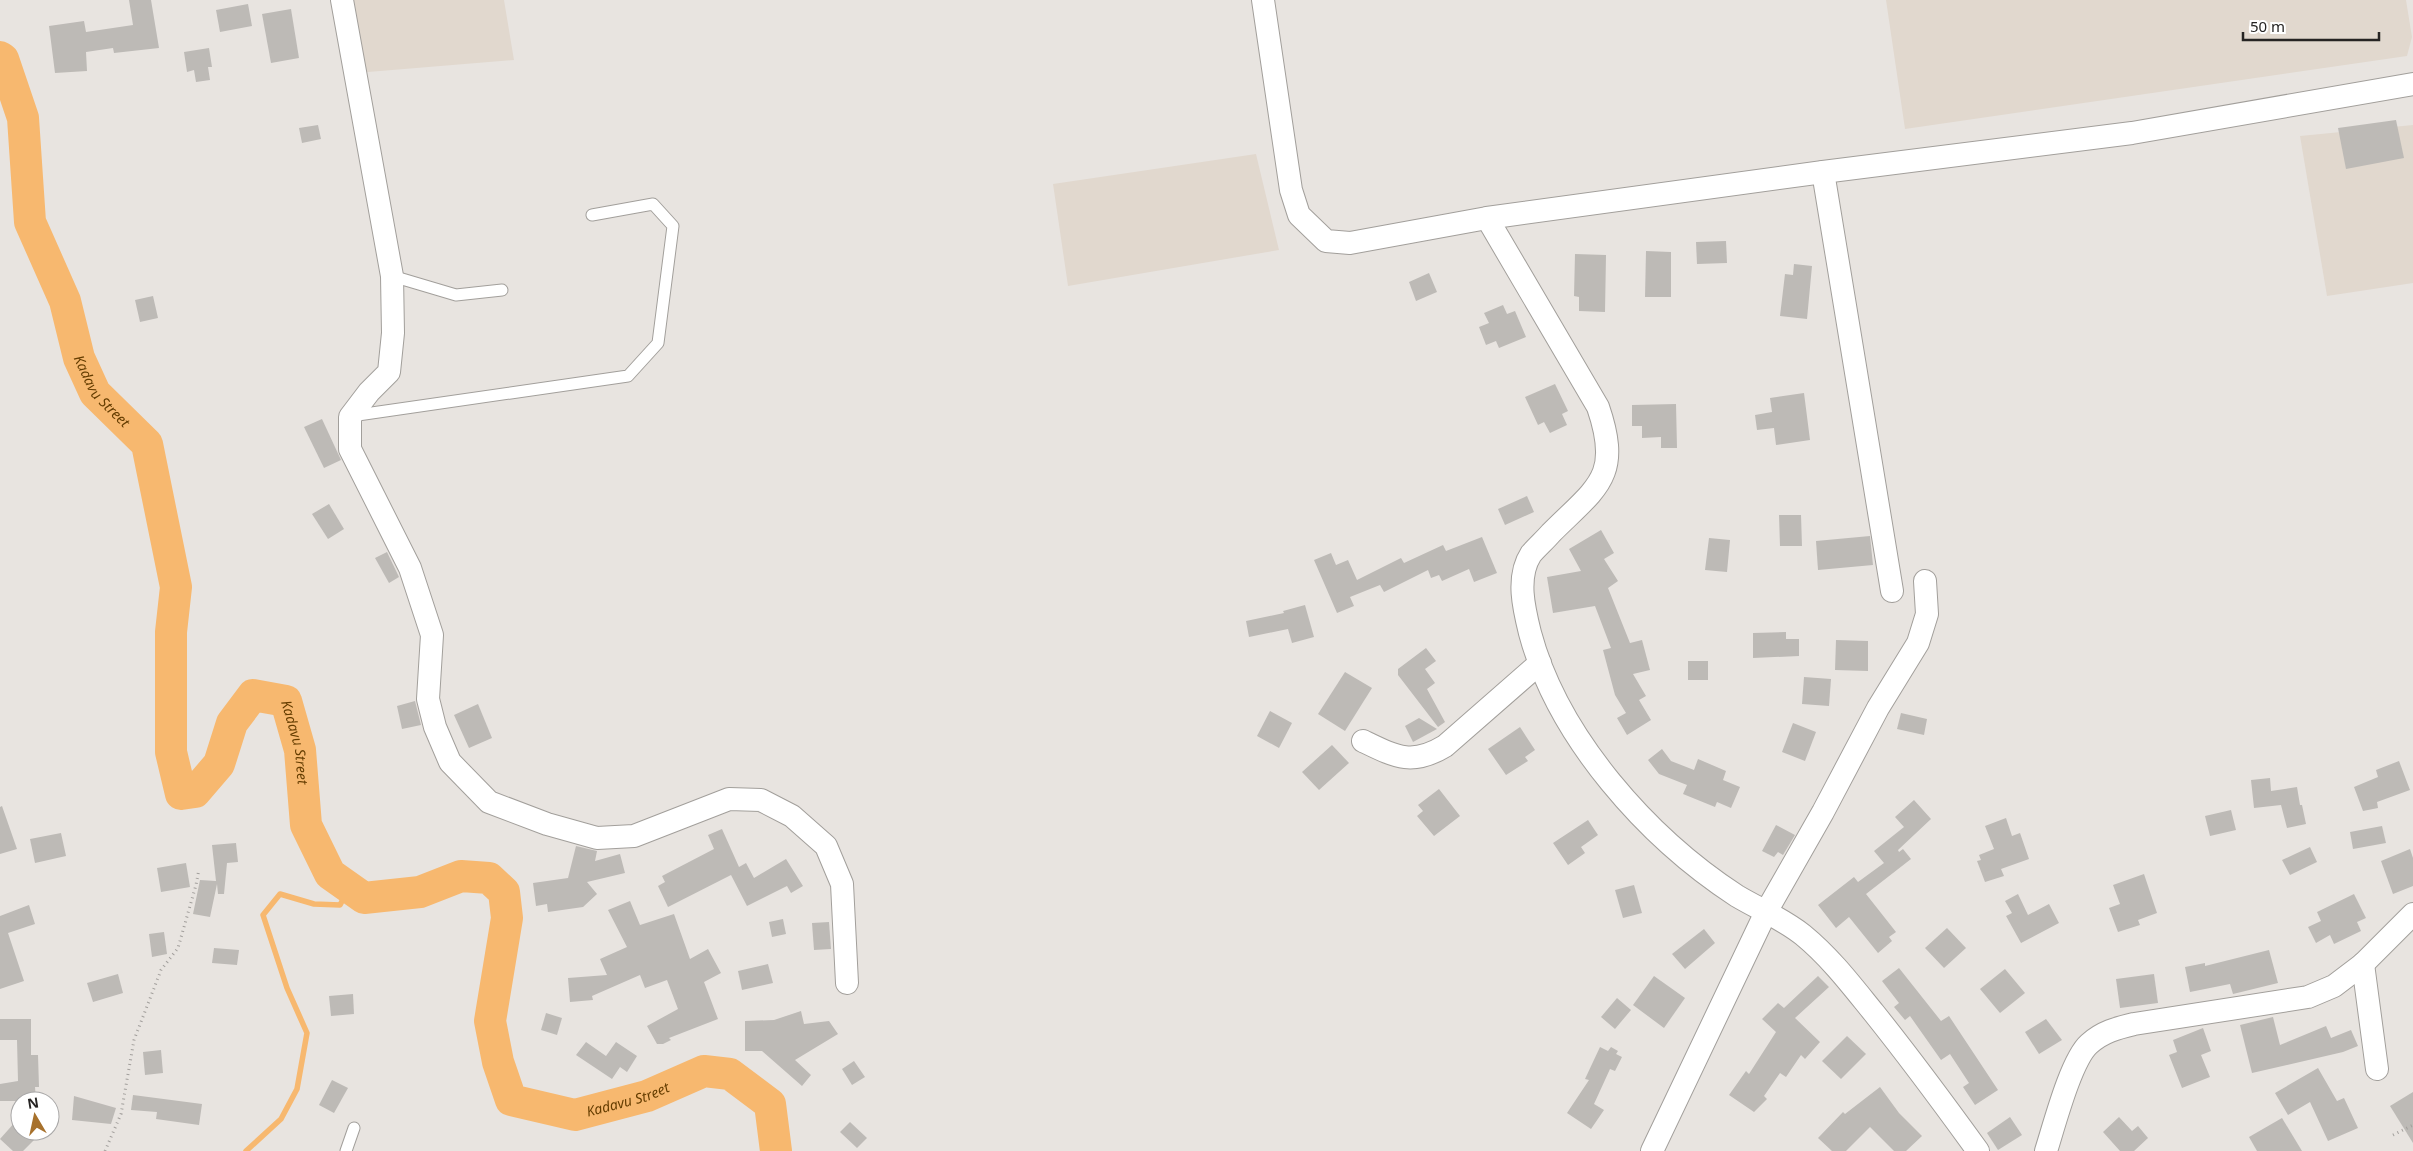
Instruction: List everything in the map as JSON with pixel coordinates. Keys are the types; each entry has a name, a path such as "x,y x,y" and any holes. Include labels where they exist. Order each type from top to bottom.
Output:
{"street":[{"path":"342,0 353,52 392,276 393,333 389,372 369,392 350,417 350,449 410,568 432,635 428,699 435,727 450,762 490,802 547,824 597,838 634,836 729,799 761,800 792,816 826,846 842,884 848,983"},
{"path":"1262,0 1291,190 1299,215 1326,241 1350,243 1487,218 1824,172 2132,133 2413,84"},
{"path":"1824,172 1892,591"},
{"path":"1487,218 1598,407 1607,433 1608,463 1598,485 1531,555 1525,571 1522,597 1530,634 1540,663 1555,696 1586,751 1643,818 1687,858 1737,895 1802,935 1839,969 1909,1056 1978,1151"},
{"path":"1656,1149 1766,912 1824,812 1878,708 1918,643 1927,614 1925,581"},
{"path":"1363,741 1396,757 1413,758 1430,755 1445,746 1540,663"},
{"path":"2046,1151 2076,1063 2087,1045 2107,1031 2134,1024 2308,997 2334,986 2363,964 2413,914"},
{"path":"2363,964 2378,1069"}],"lane":[{"path":"350,417 628,376 658,343 673,226 653,204 592,215"},
{"path":"392,276 456,295 502,290"},
{"path":"346,1151 354,1128"}],"path":[{"path":"105,1151 121,1114 134,1040 161,970 178,948 199,868"},
{"path":"2393,1135 2413,1125"}],"shaded area":[{"path":"344,0 504,0 514,60 356,73"},
{"path":"1886,0 2406,0 2412,37 2407,56 1905,129"},
{"path":"2413,125 2413,283 2327,296 2300,136"},
{"path":"1256,154 1279,250 1068,286 1053,184"}],"building":[{"path":"129,0 151,0 159,48 114,53 113,48 86,52 87,71 55,73 49,26 84,21 86,32 133,25"},
{"path":"248,4 252,26 220,32 216,10"},
{"path":"291,9 299,58 271,63 262,14"},
{"path":"209,48 212,67 208,67 210,80 196,82 194,70 187,72 184,52"},
{"path":"2396,120 2404,158 2346,169 2338,128"},
{"path":"318,125 321,139 302,143 299,128"},
{"path":"1726,241 1727,263 1697,264 1696,242"},
{"path":"1646,251 1671,252 1671,297 1645,297"},
{"path":"1575,254 1606,255 1605,312 1579,311 1579,297 1574,296"},
{"path":"1794,264 1812,266 1807,319 1780,316 1785,274 1793,275"},
{"path":"1429,273 1437,292 1416,301 1409,282"},
{"path":"153,296 158,318 140,322 135,300"},
{"path":"1503,305 1507,314 1515,311 1526,337 1499,348 1496,341 1486,345 1479,327 1489,323 1484,313"},
{"path":"1555,384 1568,411 1562,414 1567,425 1550,433 1544,422 1538,425 1525,397"},
{"path":"1804,393 1810,440 1776,445 1774,428 1757,430 1755,415 1772,412 1770,398"},
{"path":"1676,404 1677,448 1661,448 1661,437 1642,438 1642,426 1632,426 1632,405"},
{"path":"322,419 341,460 324,468 304,427"},
{"path":"1527,496 1534,512 1505,525 1498,509"},
{"path":"329,504 344,529 328,539 312,514"},
{"path":"1779,515 1801,515 1802,546 1780,546"},
{"path":"1601,530 1614,553 1604,559 1618,581 1608,588 1630,643 1642,640 1650,670 1633,674 1646,696 1639,700 1651,720 1627,735 1617,718 1626,713 1615,695 1603,650 1611,648 1595,606 1553,613 1547,577 1581,571 1569,549"},
{"path":"1870,536 1873,565 1818,570 1816,541"},
{"path":"1482,537 1497,573 1474,582 1469,569 1442,581 1439,575 1431,578 1428,570 1384,592 1380,585 1350,597 1354,606 1337,613 1314,560 1331,553 1336,565 1348,560 1357,580 1401,558 1404,563 1443,545 1446,551"},
{"path":"1709,538 1730,540 1727,572 1705,570"},
{"path":"387,552 399,577 389,583 375,558"},
{"path":"1305,605 1314,637 1292,643 1288,629 1249,637 1246,621 1284,613 1283,611"},
{"path":"1786,632 1786,639 1799,639 1799,656 1753,658 1753,633"},
{"path":"1836,640 1868,641 1868,671 1835,670"},
{"path":"1426,648 1436,661 1425,669 1435,683 1427,689 1445,722 1438,727 1398,675 1398,669"},
{"path":"1688,661 1708,661 1708,680 1688,680"},
{"path":"1345,672 1372,688 1345,731 1318,714"},
{"path":"1804,677 1831,679 1829,706 1802,704"},
{"path":"415,701 421,725 402,729 397,706"},
{"path":"478,704 492,738 469,748 454,715"},
{"path":"1270,711 1292,723 1279,748 1257,736"},
{"path":"1901,713 1927,719 1924,735 1897,729"},
{"path":"1419,718 1437,729 1413,742 1405,726"},
{"path":"1793,723 1816,732 1805,761 1782,752"},
{"path":"1520,727 1535,750 1525,757 1528,761 1506,775 1488,749"},
{"path":"1332,745 1349,763 1319,790 1302,772"},
{"path":"1662,749 1671,761 1694,770 1698,759 1726,771 1723,780 1740,787 1731,808 1717,802 1715,807 1683,794 1687,785 1659,774 1648,760"},
{"path":"2399,761 2410,790 2377,802 2378,808 2363,811 2354,787 2378,777 2376,770"},
{"path":"2270,778 2271,791 2297,787 2306,824 2287,828 2281,805 2254,808 2251,780"},
{"path":"1439,789 1460,816 1434,836 1417,816 1423,811 1418,805"},
{"path":"1914,800 1931,819 1898,850 1899,852 1903,849 1911,859 1866,894 1896,932 1889,937 1892,941 1878,953 1849,917 1836,928 1818,905 1854,877 1858,882 1884,863 1874,851 1904,827 1895,817"},
{"path":"2,806 17,849 0,854 0,807"},
{"path":"2231,810 2236,830 2210,836 2205,816"},
{"path":"2006,818 2012,836 2020,833 2029,859 2001,869 2004,876 1985,882 1977,861 1981,860 1979,855 1994,849 1985,826"},
{"path":"1588,820 1598,835 1581,847 1585,853 1568,865 1553,843"},
{"path":"1776,825 1795,835 1783,855 1778,852 1774,857 1762,851"},
{"path":"2382,826 2386,843 2353,849 2350,832"},
{"path":"722,829 739,867 746,863 754,878 786,859 803,886 791,893 787,886 747,906 731,875 668,907 658,886 665,882 662,876 714,849 708,835"},
{"path":"61,833 66,856 35,863 30,839"},
{"path":"236,843 238,862 227,863 224,894 218,894 217,884 210,917 193,914 200,880 216,881 212,845"},
{"path":"576,846 597,851 595,861 620,854 625,873 587,882 597,894 583,907 548,912 547,904 536,906 533,883 568,878"},
{"path":"2310,847 2317,862 2290,875 2282,860"},
{"path":"2410,849 2413,858 2413,886 2393,894 2381,861"},
{"path":"186,863 190,887 161,892 157,868"},
{"path":"2144,874 2157,913 2138,920 2140,925 2118,932 2109,908 2120,904 2113,885"},
{"path":"1634,885 1642,913 1623,918 1615,890"},
{"path":"2018,894 2028,915 2049,904 2059,923 2021,943 2006,916 2012,913 2005,901"},
{"path":"2354,894 2366,918 2357,922 2361,931 2334,944 2330,935 2316,943 2308,927 2321,921 2317,912"},
{"path":"630,901 640,925 674,914 690,959 708,949 721,973 704,982 718,1019 669,1038 671,1040 663,1044 657,1044 647,1026 678,1009 667,980 645,988 640,975 592,996 593,1000 570,1002 568,978 607,975 600,959 627,947 608,910"},
{"path":"29,905 35,924 8,933 24,981 0,989 0,916"},
{"path":"783,919 786,934 772,937 769,922"},
{"path":"829,922 831,949 814,950 812,923"},
{"path":"1947,928 1966,948 1944,968 1925,948"},
{"path":"1704,929 1715,943 1685,969 1672,954"},
{"path":"164,932 167,954 152,957 149,934"},
{"path":"214,948 239,950 237,965 212,963"},
{"path":"2269,950 2278,983 2233,994 2230,984 2190,992 2185,967 2205,963 2205,966"},
{"path":"768,964 773,983 742,990 738,971"},
{"path":"1899,968 1941,1021 1949,1016 1998,1090 1975,1105 1963,1087 1969,1083 1950,1054 1941,1060 1910,1016 1905,1020 1894,1007 1899,1003 1882,981"},
{"path":"2005,969 2025,993 2000,1013 1980,989"},
{"path":"118,974 123,993 93,1002 87,983"},
{"path":"2154,974 2158,1003 2120,1008 2116,979"},
{"path":"1654,976 1685,998 1664,1028 1633,1005"},
{"path":"1818,976 1829,987 1795,1018 1820,1042 1805,1059 1801,1055 1786,1077 1780,1073 1764,1096 1767,1099 1754,1112 1729,1095 1746,1071 1749,1074 1776,1032 1762,1019 1778,1003 1784,1008"},
{"path":"353,994 354,1014 331,1016 329,996"},
{"path":"1617,998 1631,1010 1615,1029 1601,1017"},
{"path":"801,1011 804,1024 829,1021 838,1034 795,1060 811,1075 802,1086 762,1051 745,1051 745,1021 774,1020"},
{"path":"546,1013 562,1018 557,1035 541,1030"},
{"path":"2273,1017 2280,1045 2326,1026 2331,1038 2351,1030 2358,1046 2343,1052 2252,1073 2240,1025"},
{"path":"0,1019 31,1019 31,1055 38,1055 39,1087 35,1087 35,1091 10,1091 10,1101 0,1101 0,1084 18,1081 17,1040 0,1040"},
{"path":"2046,1019 2062,1040 2039,1054 2025,1032"},
{"path":"2203,1028 2211,1051 2201,1055 2210,1077 2182,1088 2169,1055 2177,1052 2173,1040"},
{"path":"1847,1036 1866,1054 1841,1079 1822,1061"},
{"path":"586,1042 606,1056 616,1042 637,1056 627,1072 620,1067 612,1079 576,1055"},
{"path":"1600,1047 1608,1051 1611,1047 1618,1051 1616,1054 1622,1057 1615,1071 1610,1069 1594,1104 1604,1110 1591,1129 1567,1113 1589,1080 1585,1079"},
{"path":"161,1050 163,1073 145,1075 143,1052"},
{"path":"854,1061 865,1077 852,1085 842,1069"},
{"path":"2318,1068 2337,1101 2344,1098 2358,1128 2328,1141 2310,1102 2288,1115 2275,1093"},
{"path":"332,1080 348,1088 334,1113 319,1105"},
{"path":"1880,1087 1899,1113 1922,1136 1906,1151 1894,1151 1870,1127 1846,1151 1832,1151 1818,1138 1843,1112 1845,1114"},
{"path":"2413,1092 2413,1143 2390,1106"},
{"path":"133,1095 202,1104 199,1125 156,1119 157,1112 131,1110"},
{"path":"74,1096 116,1108 111,1124 72,1120"},
{"path":"2010,1117 2022,1135 1998,1150 1987,1133"},
{"path":"2119,1117 2132,1131 2138,1126 2148,1138 2134,1151 2120,1151 2103,1132"},
{"path":"2282,1118 2302,1151 2257,1151 2249,1137"},
{"path":"850,1122 867,1138 857,1148 840,1132"},
{"path":"10,1128 10,1141 33,1141 23,1151 13,1151 0,1139"}],"waterway":[{"name":"Kadavu Street","path":"0,57 3,59 23,118 30,222 65,301 79,358 95,393 147,444 176,587 171,632 171,752 181,794 195,792 219,764 232,723 253,695 286,701 300,750 306,825 330,874 364,898 420,892 461,876 489,878 504,892 507,918 490,1021 498,1062 511,1100 575,1115 647,1096 704,1071 730,1074 770,1104 776,1151"},
{"path":"246,1151 281,1119 297,1089 307,1033 287,988 263,915 280,894 314,904 340,905 349,888"}]}
